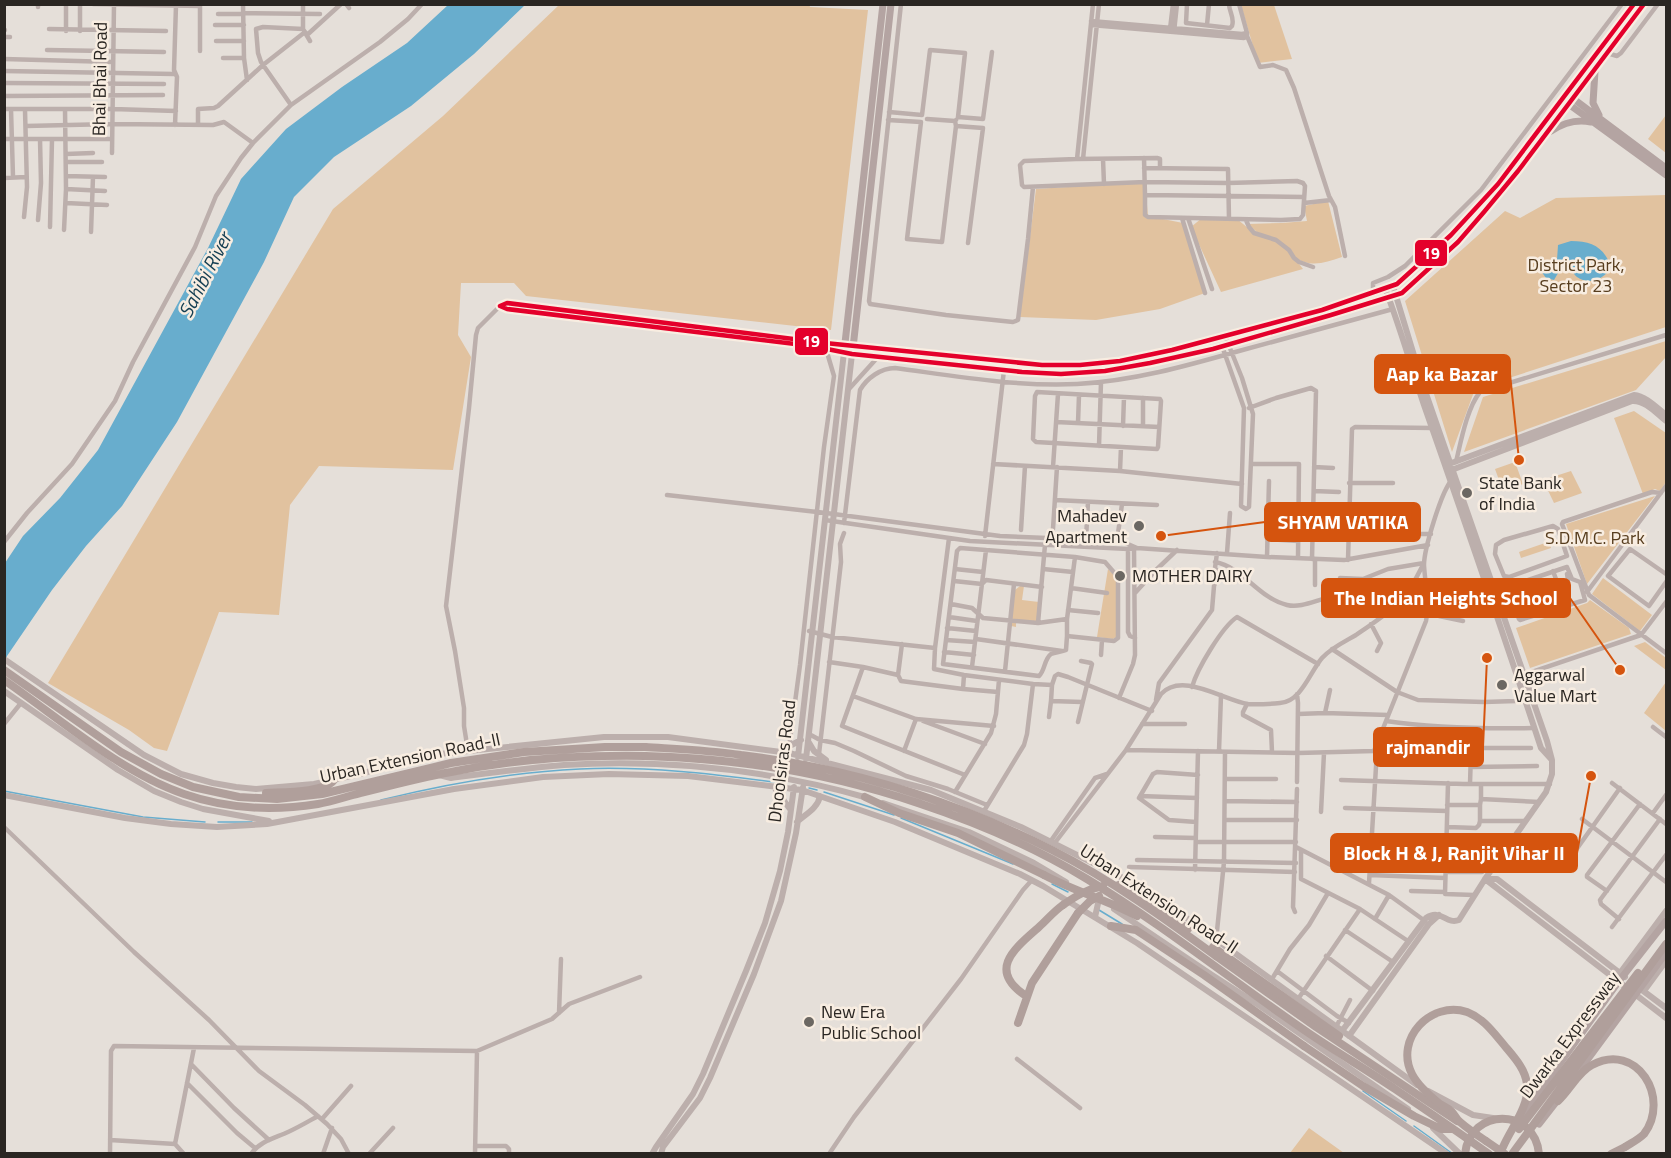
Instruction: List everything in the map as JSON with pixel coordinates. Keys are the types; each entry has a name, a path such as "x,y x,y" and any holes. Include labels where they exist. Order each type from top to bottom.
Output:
{"highway":[{"name":"Urban Extension Road-II","path":"4,670 23,691 105,753 140,774 183,794 217,803 255,808 292,807 321,803 438,774 526,761 565,757 645,756 740,763 788,770 880,792 926,806 1016,842 1085,878 1150,918 1311,1034 1455,1125 1502,1151"},
{"name":"Urban Extension Road-II","path":"4,680 161,774 193,787 226,795 277,799 322,794 450,763 524,752 645,747 741,754 850,776 929,798 1001,826 1053,850 1146,906 1347,1048 1398,1081 1489,1154"},
{"path":"251,798 262,794 316,788 330,784 334,780"},
{"path":"865,797 899,813 958,833 1066,887 1123,908 1139,917 1150,918"},
{"path":"1026,996 1017,990 1006,976 1009,959 1016,949 1058,909 1078,895 1101,886 1129,887 1339,1036 1347,1048"},
{"path":"1018,1023 1032,983 1078,913 1090,901 1103,894 1129,887"},
{"path":"1111,926 1131,929 1204,975 1363,1086 1413,1116 1441,1129 1455,1125 1453,1112 1422,1088 1412,1075 1408,1056 1410,1040 1417,1026 1430,1016 1449,1009 1468,1012 1484,1022 1517,1061 1527,1084 1525,1102 1502,1151"},
{"name":"Dwarka Expressway","path":"1502,1151 1666,934"},
{"name":"Dwarka Expressway","path":"1512,1154 1666,944"},
{"path":"1545,1110 1559,1100 1590,1066 1605,1060 1616,1059 1631,1063 1648,1076 1653,1085 1656,1109 1653,1120 1645,1133 1633,1143 1611,1154"},
{"path":"1463,1154 1467,1142 1478,1128 1486,1122 1497,1119 1518,1122 1532,1133 1539,1154"}],"main road":[{"path":"854,308 883,4"},
{"path":"849,349 891,4"},
{"path":"1498,190 1568,99 1634,4"},
{"path":"849,349 878,357 1004,370 1061,374 1105,371 1225,345 1402,293 1450,249 1547,133 1568,99 1595,69 1642,7"},
{"path":"1595,69 1593,103 1598,121 1666,175"},
{"path":"1568,99 1666,168"},
{"path":"1547,133 1563,124 1598,121"},
{"path":"849,349 1042,365 1080,365 1120,361 1172,350 1322,310 1393,286 1489,200"},
{"path":"1518,1122 1621,977 1666,921"},
{"path":"1532,1133 1640,991 1666,953"}],"street":[{"path":"66,4 66,31"},
{"path":"80,4 80,31"},
{"path":"93,4 198,6 201,8 200,51"},
{"path":"243,4 244,58 247,80"},
{"path":"303,4 306,34"},
{"path":"198,125 198,109 218,106 263,65 306,34 341,4"},
{"path":"4,542 72,464 115,401 133,362 195,247 216,196 232,170 253,143 291,105 380,42 408,20 422,4"},
{"path":"901,4 870,304 946,315 1013,322 1018,320 1032,187"},
{"path":"1093,4 1094,23"},
{"path":"1080,159 1094,23 1099,4"},
{"path":"1172,30 1175,4"},
{"path":"1187,4 1186,22 1232,27 1233,18 1229,12 1229,4"},
{"path":"1207,25 1209,4"},
{"path":"1239,4 1247,35 1260,67 1273,65 1286,70 1294,88 1335,207 1345,256"},
{"path":"1373,292 1372,283 1388,278 1405,266 1490,180 1622,4"},
{"path":"1607,53 1617,56 1621,53 1658,4"},
{"name":"Bhai Bhai Road","path":"112,153 114,5"},
{"path":"175,125 176,5"},
{"path":"1642,7 1650,15"},
{"path":"218,14 320,14"},
{"path":"1094,23 1247,35"},
{"path":"215,25 244,25"},
{"path":"291,105 263,65 258,53 256,28 263,27 306,34"},
{"path":"49,29 166,31"},
{"path":"216,41 244,41"},
{"path":"47,50 164,52"},
{"path":"921,122 907,239 942,242 965,53 930,50 922,115"},
{"path":"968,243 992,52"},
{"path":"222,58 244,58"},
{"path":"4,59 113,62"},
{"path":"4,71 174,74"},
{"path":"5,83 164,84"},
{"path":"4,96 163,95"},
{"path":"4,109 176,111"},
{"path":"11,109 14,177"},
{"path":"64,230 65,109"},
{"path":"24,217 25,110"},
{"path":"889,112 922,115 927,119"},
{"path":"888,120 921,122 927,119 983,128"},
{"path":"956,122 983,119"},
{"path":"26,126 213,125 222,122 253,143"},
{"path":"4,139 112,139"},
{"path":"38,220 41,183 40,139"},
{"path":"50,227 52,139"},
{"path":"66,154 93,153"},
{"path":"1144,158 1144,168 1145,182 1146,216 1246,220 1300,219 1303,215 1304,184 1297,181 1145,182 1032,187 1022,186 1020,165 1022,162 1080,159 1103,159 1144,158 1159,158 1160,167"},
{"path":"1103,159 1104,184"},
{"path":"66,162 102,162"},
{"path":"1144,168 1226,168 1228,170 1229,219"},
{"path":"66,176 105,177"},
{"path":"4,178 26,177"},
{"path":"91,232 93,177"},
{"path":"66,189 105,191"},
{"path":"1145,195 1331,200"},
{"path":"66,203 107,205"},
{"path":"1182,218 1205,293"},
{"path":"1188,218 1212,290"},
{"path":"1246,220 1254,233 1276,240 1299,262 1313,267"},
{"path":"1393,286 1524,699 1541,748 1552,760"},
{"path":"1384,288 1433,428 1450,466"},
{"path":"468,751 464,708 446,606 478,328 500,306 507,303 849,349"},
{"path":"500,306 507,309 826,349 849,349"},
{"path":"844,523 859,393 867,381 877,373 891,368 1003,381 1054,384 1101,382 1151,374 1393,309"},
{"path":"1450,466 1480,392 1666,335"},
{"path":"1222,337 1225,355 1245,412 1241,506 1246,509 1249,507 1253,414 1233,353 1225,345"},
{"path":"789,747 834,376 826,349"},
{"name":"Dhoolsiras Road","path":"661,1154 663,1147 700,1098 710,1078 754,974 781,901 804,782 849,389 849,349"},
{"name":"Dhoolsiras Road","path":"652,1154 693,1094 703,1074 746,971 774,893 784,851 801,740 825,520 849,349"},
{"path":"849,389 878,357"},
{"path":"984,542 1004,370"},
{"path":"1099,446 1101,382"},
{"path":"1245,412 1251,407 1311,388 1315,389 1317,399 1313,505 1315,585"},
{"path":"1037,393 1079,395 1161,400 1157,449 1033,440 1037,393"},
{"path":"1053,529 1058,393"},
{"path":"1078,423 1079,395"},
{"path":"1450,466 1634,395 1647,400 1666,415"},
{"path":"1123,426 1124,397"},
{"path":"1143,398 1143,426"},
{"path":"1450,466 1632,401 1639,401 1666,421"},
{"path":"1056,422 1160,427"},
{"path":"1348,560 1351,431 1353,428 1433,428"},
{"path":"1120,471 1121,447"},
{"path":"993,464 1120,471 1242,484"},
{"path":"1251,464 1299,464 1298,558"},
{"path":"1021,530 1025,466"},
{"path":"1314,467 1333,468"},
{"path":"1052,843 1095,778 1107,774 1126,750 1167,688 1192,687 1248,704 1288,702 1297,694 1318,664 1332,649 1386,613 1412,586 1424,563 1443,495 1453,479"},
{"path":"1349,1036 1430,915 1440,915 1457,921 1474,895 1483,875 1511,842 1550,784 1552,760 1547,741 1496,591 1453,479"},
{"path":"1267,557 1269,482"},
{"path":"1349,483 1393,483"},
{"path":"1587,592 1666,486"},
{"path":"1314,491 1339,492"},
{"path":"1661,493 1652,492 1562,523 1587,592 1666,653"},
{"path":"667,495 845,515 985,534 1127,543 1133,548 1135,651 1133,664 1119,698"},
{"path":"1055,500 1157,505"},
{"path":"1086,539 1088,502"},
{"path":"1117,541 1122,504"},
{"path":"1313,505 1377,508"},
{"path":"1227,553 1230,513"},
{"path":"1268,516 1299,518"},
{"path":"825,520 984,542 1178,550 1314,559 1348,560 1428,545"},
{"path":"1553,526 1558,529 1567,554 1566,557 1508,577 1502,573 1498,563 1494,549 1500,543 1553,526"},
{"path":"1313,531 1338,531"},
{"path":"819,754 841,558 840,540 844,533"},
{"path":"1348,534 1431,534"},
{"path":"949,538 934,669 999,680 1052,685"},
{"path":"1267,539 1298,541"},
{"path":"831,540 840,547"},
{"path":"1038,623 1045,545"},
{"path":"1064,651 1049,656 1041,676 943,664 957,551 960,548 1103,560 1118,577 1118,638 1114,641 1067,636"},
{"path":"1133,548 1127,596 1128,632 1135,638"},
{"path":"1666,574 1630,549 1608,576 1649,606 1666,582"},
{"path":"972,667 986,550"},
{"path":"1127,596 1135,595 1156,570 1178,550"},
{"path":"1156,703 1159,683 1213,608 1214,586 1219,573 1215,568 1216,552"},
{"path":"1064,651 1075,557"},
{"path":"1215,562 1228,566 1267,596 1287,605 1340,597 1376,607 1386,613"},
{"path":"1340,597 1340,578 1363,579 1388,569 1424,563"},
{"path":"1369,883 1376,750 1427,613 1424,563"},
{"path":"1487,567 1498,563"},
{"path":"1496,591 1567,567 1574,581 1580,582 1585,600 1520,620 1508,587"},
{"path":"1558,585 1568,580 1564,568"},
{"path":"955,569 983,572"},
{"path":"1043,569 1073,572"},
{"path":"1553,571 1566,606"},
{"path":"1531,579 1536,594"},
{"path":"954,581 982,584 986,580 1042,587"},
{"path":"1005,671 1014,584"},
{"path":"1071,588 1107,593"},
{"path":"1399,601 1427,613 1463,621"},
{"path":"1517,677 1641,635 1666,602"},
{"path":"951,604 972,608 983,618 1038,623 1067,619"},
{"path":"1068,610 1098,613"},
{"path":"949,617 977,621"},
{"path":"1192,687 1207,656 1237,617 1318,664"},
{"path":"1371,624 1381,643 1377,651"},
{"path":"947,628 976,631"},
{"path":"804,630 832,637 935,648"},
{"path":"1370,641 1377,635"},
{"path":"946,640 1008,643 1064,651"},
{"path":"1101,655 1102,640"},
{"path":"902,644 899,680 998,692"},
{"path":"1332,649 1397,692 1418,700 1433,702 1524,699"},
{"path":"944,652 974,654"},
{"path":"4,659 23,691 118,770 154,791 181,802 218,812 276,822"},
{"path":"1078,722 1092,664 1081,661"},
{"path":"829,662 898,675"},
{"path":"862,667 842,726 965,775"},
{"path":"1049,717 1053,679 1058,674 1152,711"},
{"path":"963,689 964,675"},
{"path":"955,792 985,744 993,726 999,680"},
{"path":"985,808 1024,745 1033,684"},
{"path":"1325,713 1330,690"},
{"path":"4,724 23,691"},
{"path":"4,692 23,691 181,774 213,783 256,789 314,784 429,755 614,737 668,737 798,755 931,790 985,808"},
{"path":"1297,694 1297,782"},
{"path":"1219,751 1221,695"},
{"path":"853,696 985,744"},
{"path":"1051,701 1082,702"},
{"path":"1248,704 1243,712 1244,716 1271,730 1272,752"},
{"path":"1298,714 1388,715"},
{"path":"918,720 993,726"},
{"path":"904,751 918,720"},
{"path":"1386,721 1459,728 1534,728"},
{"path":"1142,724 1185,724"},
{"path":"1653,727 1666,737"},
{"path":"809,737 835,743 906,776 955,792 1149,891 1417,1085 1473,1115 1497,1119"},
{"path":"809,737 814,751 827,762"},
{"path":"780,751 801,740"},
{"path":"1470,784 1473,748 1531,748"},
{"path":"1126,750 1298,753 1376,750 1471,752"},
{"path":"1195,870 1198,751"},
{"path":"1214,937 1218,927 1224,862 1225,752"},
{"path":"1321,812 1324,753"},
{"path":"438,774 451,778 567,765 645,764 742,771 795,780 865,797 969,831 1034,863 1122,914 1260,1005 1395,1099 1463,1154"},
{"path":"1471,767 1536,766"},
{"path":"1196,822 1169,820 1139,799 1156,772 1197,775"},
{"path":"4,795 125,818 210,826 267,824 454,789 543,777 609,774 688,776 802,790 895,822 1032,880 1111,926 1447,1154"},
{"path":"1225,779 1276,779"},
{"path":"1341,780 1550,784"},
{"path":"1445,892 1448,783"},
{"path":"1612,783 1666,824"},
{"path":"1447,827 1478,828 1481,784"},
{"path":"774,787 791,810"},
{"path":"1576,850 1620,788"},
{"path":"1297,789 1301,879 1360,909 1408,941"},
{"path":"1653,813 1666,795"},
{"path":"797,822 815,807 820,796"},
{"path":"1140,796 1197,798"},
{"path":"1225,801 1297,802"},
{"path":"1345,808 1447,808 1480,802 1539,802"},
{"path":"1607,891 1587,875 1641,804"},
{"path":"210,826 218,812"},
{"path":"1582,819 1666,882"},
{"path":"1618,919 1600,902 1601,899 1660,819"},
{"path":"1225,820 1297,820"},
{"path":"1480,821 1526,821"},
{"path":"4,827 259,1071 332,1128 350,1154"},
{"path":"1372,835 1511,842"},
{"path":"1155,837 1298,846 1369,883 1426,922"},
{"path":"1294,912 1298,846"},
{"path":"1371,849 1426,851"},
{"path":"1612,927 1666,855"},
{"path":"1334,858 1483,875 1666,1008"},
{"path":"1137,860 1296,863"},
{"path":"1370,875 1446,869 1478,860"},
{"path":"1129,867 1295,872"},
{"path":"829,1154 854,1117 961,979 1032,880"},
{"path":"1411,891 1474,895"},
{"path":"1272,979 1328,893"},
{"path":"1376,919 1389,895"},
{"path":"1095,916 1099,900"},
{"path":"1298,999 1360,909"},
{"path":"1621,977 1666,911"},
{"path":"1339,1029 1349,1023 1408,941 1426,922"},
{"path":"1345,930 1394,962"},
{"path":"1326,956 1373,991"},
{"path":"559,1013 561,959"},
{"path":"1640,991 1666,961"},
{"path":"1277,971 1340,1019 1349,1023"},
{"path":"110,1154 112,1048 116,1045 477,1051 552,1019 569,1004 640,977"},
{"path":"1640,991 1666,1018"},
{"path":"1339,1029 1340,1019 1350,1000"},
{"path":"174,1144 194,1048"},
{"path":"475,1154 477,1051"},
{"path":"1017,1059 1080,1108"},
{"path":"191,1064 269,1140"},
{"path":"187,1083 255,1148"},
{"path":"251,1154 255,1148 269,1140 320,1118 351,1086"},
{"path":"323,1154 332,1128"},
{"path":"369,1154 393,1128"},
{"path":"110,1140 174,1144 184,1154"},
{"path":"475,1146 506,1146 509,1154"}],"green space":[{"path":"809,4 810,7 868,10 831,330 526,296 514,283 461,283 458,335 471,357 453,470 319,466 290,505 279,615 219,612 167,751 154,748 129,730 48,683 333,209 443,116 559,5"},
{"path":"1241,5 1274,5 1292,59 1258,63"},
{"path":"1666,115 1666,153 1648,139"},
{"path":"1145,182 1148,216 1183,223 1205,293 1160,309 1096,320 1020,317 1036,189"},
{"name":"District Park, Sector 23","path":"1666,195 1666,327 1475,389 1452,452 1405,301 1505,211 1520,218 1556,198"},
{"path":"1328,201 1342,257 1323,263 1312,263 1294,257 1303,269 1221,292 1191,227 1202,218 1237,219 1254,233 1259,234 1248,224 1307,221 1304,206"},
{"path":"1666,341 1666,357 1636,390 1464,452 1483,397"},
{"path":"1634,411 1666,433 1666,482 1660,491 1655,489 1643,494 1614,418"},
{"path":"1515,462 1523,484 1503,491 1495,469"},
{"path":"1571,471 1582,493 1554,503 1543,480"},
{"name":"S.D.M.C. Park","path":"1655,496 1587,584 1566,524"},
{"path":"1545,543 1550,544 1551,548 1521,558 1519,552"},
{"path":"1108,569 1117,578 1116,637 1113,639 1097,637"},
{"path":"1603,578 1652,615 1640,631 1592,594"},
{"path":"1024,586 1022,600 1039,602 1038,623 1016,620 1016,627 1011,626 1015,590"},
{"path":"1590,600 1629,628 1631,634 1530,668 1516,628"},
{"path":"1645,642 1666,658 1666,670 1634,646"},
{"path":"1666,682 1666,731 1644,713"},
{"path":"1309,1128 1344,1153 1290,1153"}],"water":[{"name":"Sahibi River","path":"448,5 525,5 474,54 411,106 334,157 294,197 264,262 177,422 122,506 86,546 52,590 7,656 5,663 5,563 23,536 60,498 98,450 208,248 241,179 286,129 407,43"},
{"path":"1571,241 1585,242 1601,250 1611,267 1605,275 1596,280 1582,280 1567,266 1561,268 1554,280 1546,278 1541,271 1543,262 1557,260 1558,245"}],"waterway":[{"path":"381,800 480,780 580,769 656,770 781,783"},
{"path":"809,788 817,790"},
{"path":"4,791 143,817 205,822"},
{"path":"824,792 894,815"},
{"path":"901,818 1013,864"},
{"path":"218,822 252,822"},
{"path":"1052,884 1068,892"},
{"path":"1099,910 1122,924"},
{"path":"1363,1091 1406,1121"},
{"path":"1414,1126 1453,1154"}],"transit line":[{"name":"19","path":"1634,4 1498,184 1451,235 1397,284 1322,310 1172,350 1120,361 1080,365 1042,365 825,343 507,303 500,306 507,309 812,346 852,354 1022,372 1061,374 1105,371 1213,349 1402,293 1458,242 1484,212 1518,171 1644,4"}],"place":[{"name":"Aap ka Bazar","path":"1519,460"},
{"name":"State Bank of India","path":"1467,493"},
{"name":"Mahadev Apartment","path":"1139,526"},
{"name":"SHYAM VATIKA","path":"1161,536"},
{"name":"MOTHER DAIRY","path":"1120,576"},
{"name":"rajmandir","path":"1487,658"},
{"name":"The Indian Heights School","path":"1620,670"},
{"name":"Aggarwal Value Mart","path":"1502,685"},
{"name":"Block H & J, Ranjit Vihar II","path":"1591,776"},
{"name":"New Era Public School","path":"809,1022"}]}
